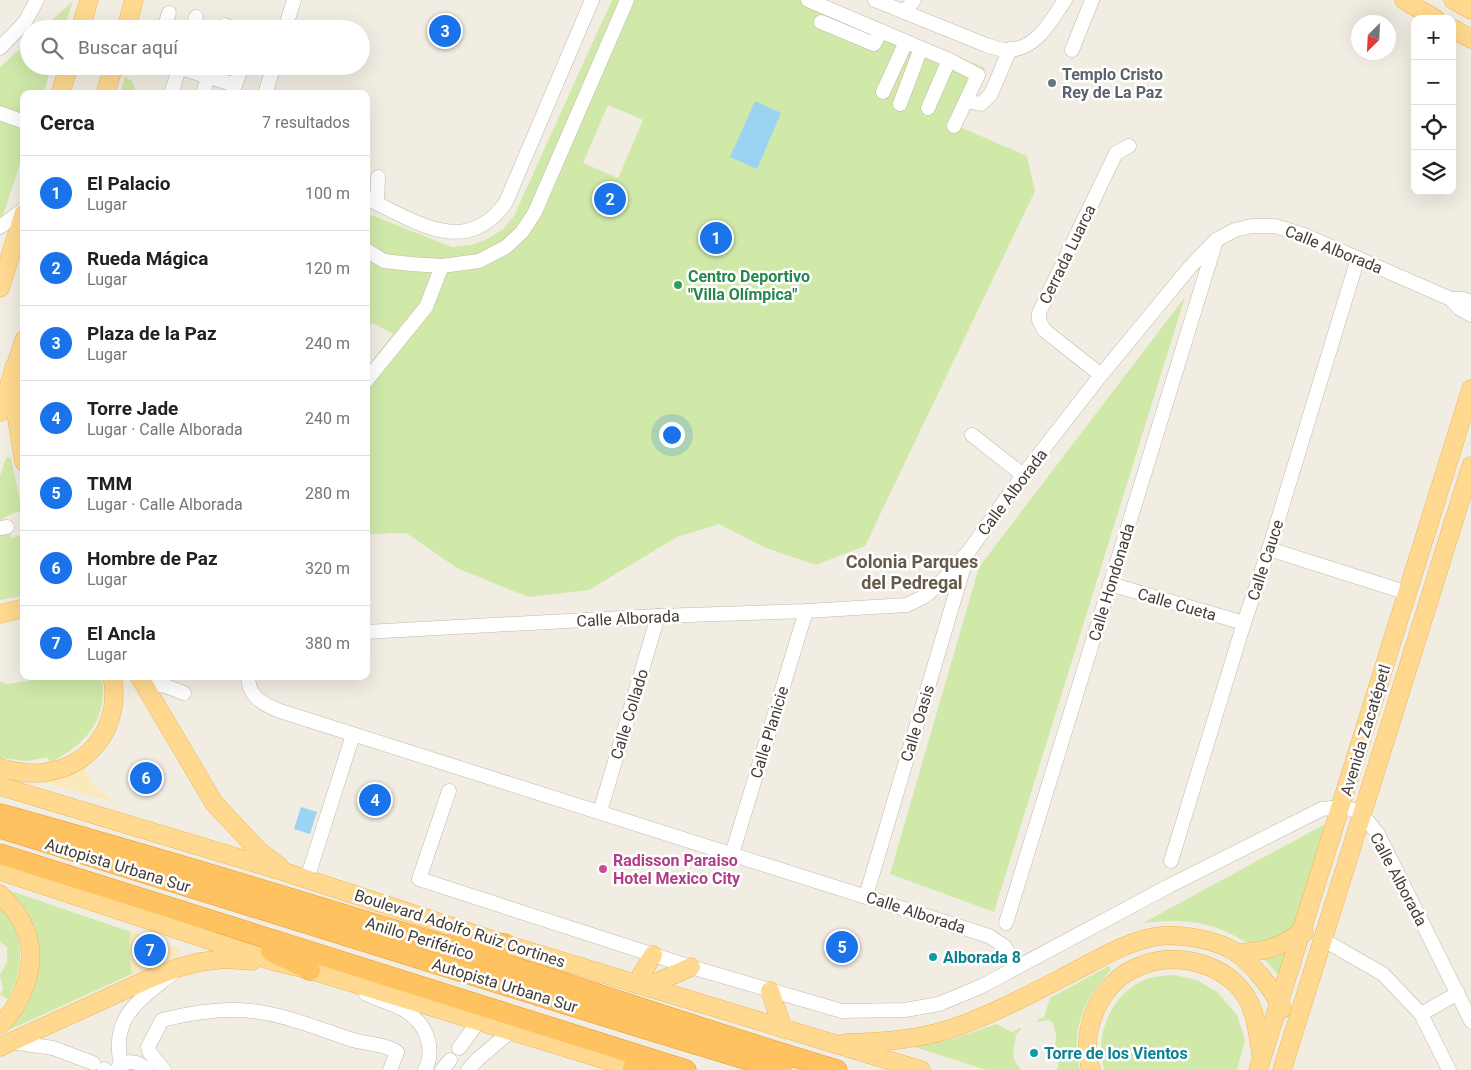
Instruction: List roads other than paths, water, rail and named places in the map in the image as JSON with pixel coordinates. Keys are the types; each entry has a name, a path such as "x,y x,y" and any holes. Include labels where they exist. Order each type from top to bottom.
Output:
{"highway":[{"name":"Anillo Periférico","path":"0,814 147,855 372,923 760,1047 838,1070"},
{"name":"Autopista Urbana Sur","path":"0,828 781,1070"},
{"name":"Autopista Urbana Sur","path":"0,839 432,975 744,1070"},
{"path":"0,854 686,1070"},
{"path":"96,885 242,939 310,970"},
{"path":"372,923 390,923 467,942 505,944"}],"main road":[{"path":"83,20 89,0"},
{"path":"128,20 134,0"},
{"path":"1404,0 1429,15"},
{"path":"1454,0 1471,10"},
{"path":"1456,30 1471,39"},
{"path":"61,90 66,75"},
{"path":"106,90 111,75"},
{"path":"0,288 20,224"},
{"path":"0,412 20,351"},
{"path":"14,367 20,437"},
{"name":"Avenida Zacatépetl","path":"1260,1064 1471,389"},
{"name":"Avenida Zacatépetl","path":"1282,1070 1471,466"},
{"path":"0,614 20,609"},
{"path":"0,768 27,773 47,772 70,765 90,753 103,736 112,714 115,698 113,680"},
{"path":"142,682 214,803 258,850 285,872"},
{"name":"Boulevard Adolfo Ruiz Cortines","path":"0,786 308,879 505,944 641,986 920,1070"},
{"path":"0,870 276,962 310,970 637,1069"},
{"path":"0,894 15,912 25,929 29,944 30,964 23,992 10,1014 0,1025"},
{"path":"1237,953 1263,952 1286,943 1301,932 1322,939"},
{"path":"832,1043 875,1042 949,1029 1009,1004 1124,946 1155,936 1190,936 1219,944 1237,953 1258,973 1279,1002 1293,1035"},
{"path":"641,986 653,955"},
{"path":"6,1044 153,977 180,967 224,959 276,962"},
{"path":"1090,1070 1088,1040 1094,1013 1099,1002 1114,983 1140,965 1156,961 1177,960 1202,964 1215,969 1230,978 1243,992 1252,1009 1259,1037 1260,1064"},
{"path":"641,986 691,967"},
{"path":"770,991 783,1029"}],"street":[{"path":"27,20 36,0"},
{"path":"288,20 294,0"},
{"path":"378,177 372,201 435,230 460,233 480,227 498,214 506,202 592,0"},
{"path":"370,252 384,261 442,266 479,261 506,246 522,232 535,212 627,0"},
{"path":"808,0 922,48 978,75 954,126"},
{"path":"875,0 898,6 986,45 1004,50 1018,48 1033,42 1044,32 1065,0"},
{"path":"898,6 914,0"},
{"path":"1072,50 1092,0"},
{"path":"167,20 169,13"},
{"path":"821,22 874,44 881,31"},
{"path":"0,48 20,28"},
{"path":"883,92 906,42"},
{"path":"900,104 922,48"},
{"path":"966,101 981,104 990,94 1010,49"},
{"path":"928,108 949,60"},
{"path":"172,90 176,75"},
{"path":"203,90 209,75"},
{"path":"215,75 234,89 239,75"},
{"path":"266,90 271,75"},
{"path":"0,113 20,120"},
{"name":"Cerrada Luarca","path":"1101,375 1044,330 1039,320 1039,313 1116,153 1129,146"},
{"path":"0,227 20,214"},
{"name":"Calle Alborada","path":"370,632 906,605 931,591 969,551 1023,475 1101,375 1190,267 1216,240 1235,230 1252,226 1275,226 1304,235 1451,299 1463,299 1471,302"},
{"name":"Calle Hondonada","path":"1006,923 1216,240"},
{"name":"Calle Cauce","path":"1170,861 1269,549 1358,258"},
{"path":"370,376 426,307 442,266"},
{"name":"Calle Alborada","path":"1451,299 1459,308 1471,315"},
{"path":"972,435 1023,475"},
{"path":"1269,549 1408,593"},
{"name":"Calle Oasis","path":"866,896 969,551"},
{"name":"Calle Cueta","path":"1110,584 1244,623"},
{"name":"Calle Planicie","path":"732,854 806,611"},
{"name":"Calle Collado","path":"600,812 658,616"},
{"name":"Calle Alborada","path":"248,680 248,686 254,697 266,706 989,936 1004,946 1018,966"},
{"path":"142,682 163,685 184,693"},
{"path":"308,879 353,735"},
{"path":"449,791 419,879 691,967 842,1011 905,1010 939,1004 982,986 1169,886 1322,809 1341,806"},
{"name":"Calle Alborada","path":"1341,806 1362,814 1378,834 1471,1021"},
{"path":"1322,939 1383,974 1421,1014 1449,1070"},
{"path":"108,1067 118,1042 123,1022 133,1005 180,967"},
{"path":"310,970 406,1012 422,1027 426,1034 429,1044 429,1058 425,1070"},
{"path":"1421,1014 1458,993"},
{"path":"164,1070 150,1053 148,1047 162,1020 206,1011 238,1010 267,1014 392,1049 397,1052 390,1070"},
{"path":"459,1048 478,1022"},
{"path":"468,1070 511,1031"},
{"path":"6,1044 53,1048 108,1067 126,1062 138,1063 147,1070"}],"water":[{"path":"755,101 781,113 757,169 730,157"},
{"path":"301,807 317,812 310,834 294,829"}],"place":[{"name":"Plaza de la Paz","path":"445,31"},
{"name":"Templo Cristo Rey de La Paz","path":"1052,83"},
{"name":"Rueda Mágica","path":"610,199"},
{"name":"El Palacio","path":"716,238"},
{"name":"Centro Deportivo \"Villa Olímpica\"","path":"678,285"},
{"name":"Hombre de Paz","path":"146,778"},
{"name":"Torre Jade","path":"375,800"},
{"name":"Radisson Paraiso Hotel Mexico City","path":"603,869"},
{"name":"TMM","path":"842,947"},
{"name":"El Ancla","path":"150,950"},
{"name":"Alborada 8","path":"933,957"},
{"name":"Torre de los Vientos","path":"1034,1053"}],"district":[{"name":"Colonia Parques del Pedregal","path":"912,572"}]}
